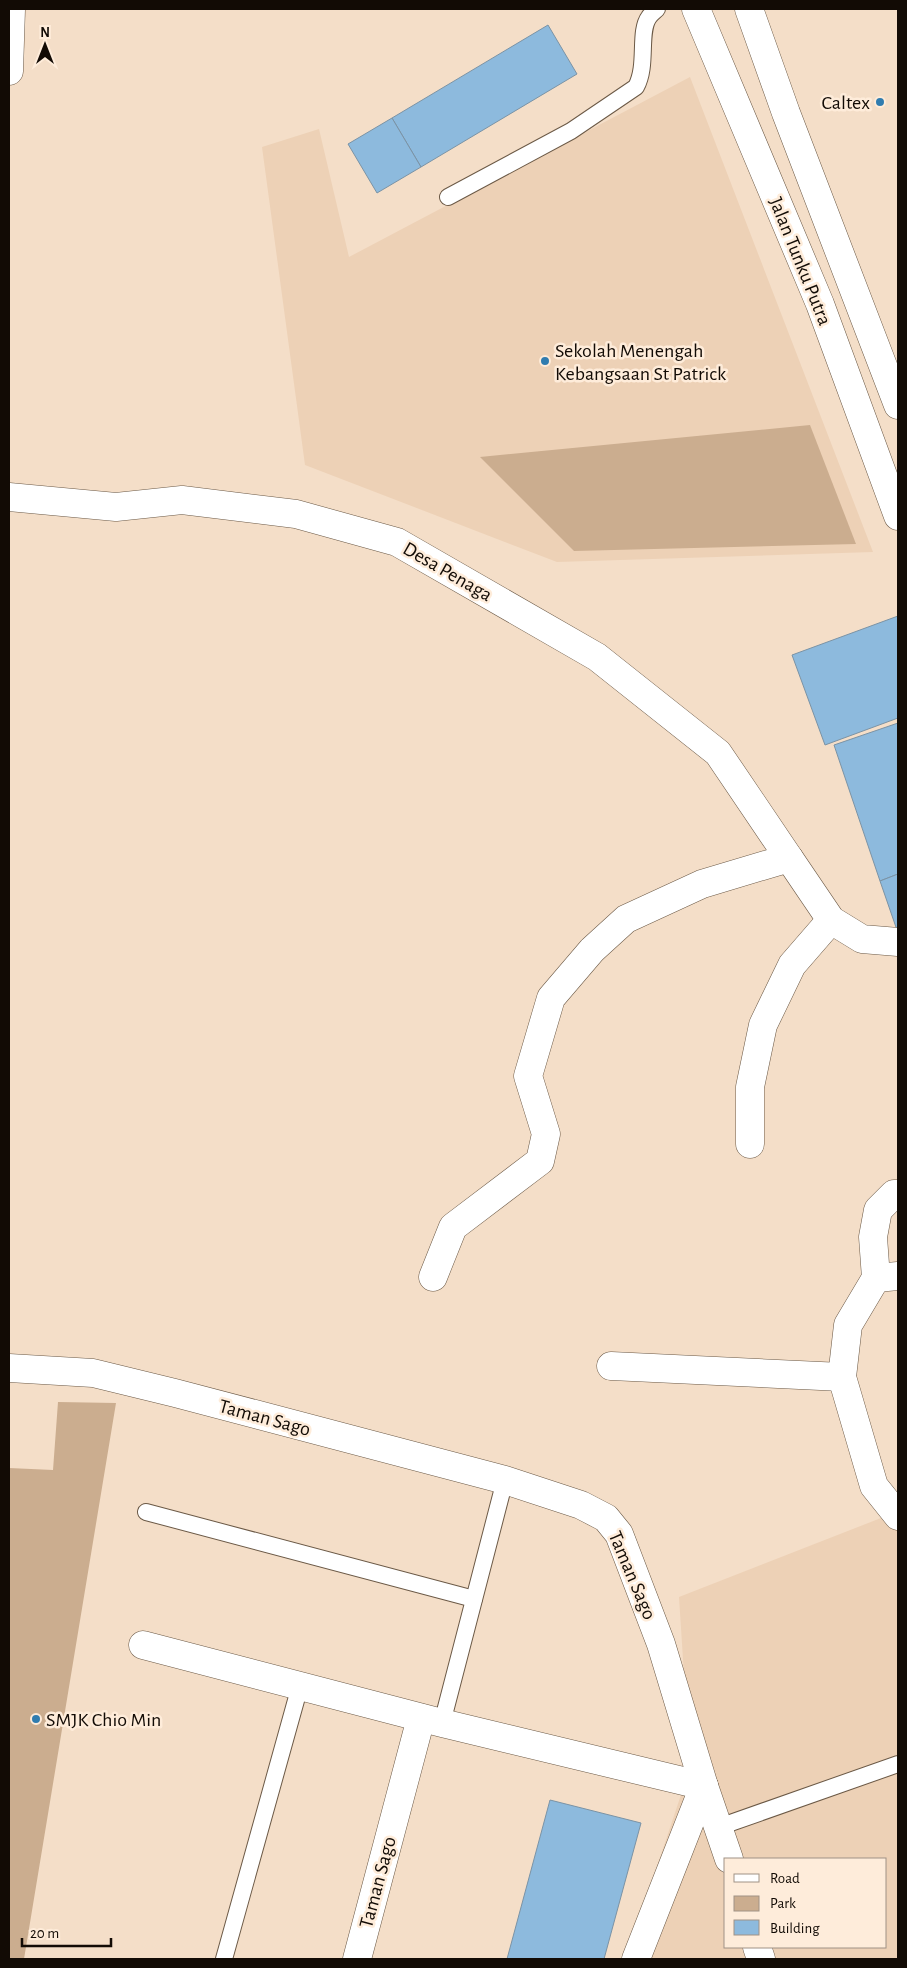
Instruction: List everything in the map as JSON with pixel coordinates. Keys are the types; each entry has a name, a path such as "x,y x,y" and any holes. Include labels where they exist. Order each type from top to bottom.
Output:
{"street":[{"path":"9,71 11,9"},
{"name":"Jalan Tunku Putra","path":"696,9 820,304 898,516"},
{"name":"Jalan Tunku Putra","path":"749,9 786,113 898,405"},
{"name":"Desa Penaga","path":"9,497 116,506 182,500 296,514 397,542 597,657 718,754 831,920"},
{"path":"433,1277 453,1227 540,1161 546,1134 528,1076 551,998 580,963 626,919 702,884 789,858"},
{"path":"750,1144 750,1086 763,1025 792,965 831,920 862,939 898,942"},
{"path":"898,1194 894,1194 878,1210 873,1237 887,1277 848,1325 842,1377 874,1486 898,1516"},
{"path":"610,1366 842,1377"},
{"name":"Taman Sago","path":"9,1368 93,1373 175,1393 505,1480 581,1505 606,1518 619,1534 661,1644 704,1786 729,1858"},
{"path":"143,1645 432,1721 704,1786 636,1959"},
{"name":"Taman Sago","path":"357,1959 432,1721"}],"lane":[{"path":"448,197 571,131 636,87 641,79 643,68 644,27 648,18 657,9"},
{"path":"432,1721 474,1598 505,1480"},
{"path":"146,1512 474,1598"},
{"path":"224,1959 300,1686"},
{"path":"719,1827 898,1764"}],"shaded area":[{"name":"Sekolah Menengah Kebangsaan St Patrick","path":"690,77 873,552 557,562 305,465 262,147 319,129 349,257"},
{"path":"881,1518 898,1519 898,1959 626,1959 690,1768 679,1597"}],"green space":[{"path":"810,425 856,544 574,551 480,457"},
{"name":"SMJK Chio Min","path":"58,1402 116,1403 24,1959 9,1959 9,1468 53,1470"}],"building":[{"path":"548,25 577,74 421,167 392,118"},
{"path":"392,118 421,167 377,193 348,144"},
{"path":"898,616 898,718 825,745 792,655"},
{"path":"898,723 898,874 880,881 834,745"},
{"path":"898,874 898,933 880,881"},
{"path":"550,1800 641,1823 604,1959 507,1959"}],"place":[{"name":"Caltex","path":"880,102"},
{"name":"Sekolah Menengah Kebangsaan St Patrick","path":"545,361"},
{"name":"SMJK Chio Min","path":"36,1719"}]}
